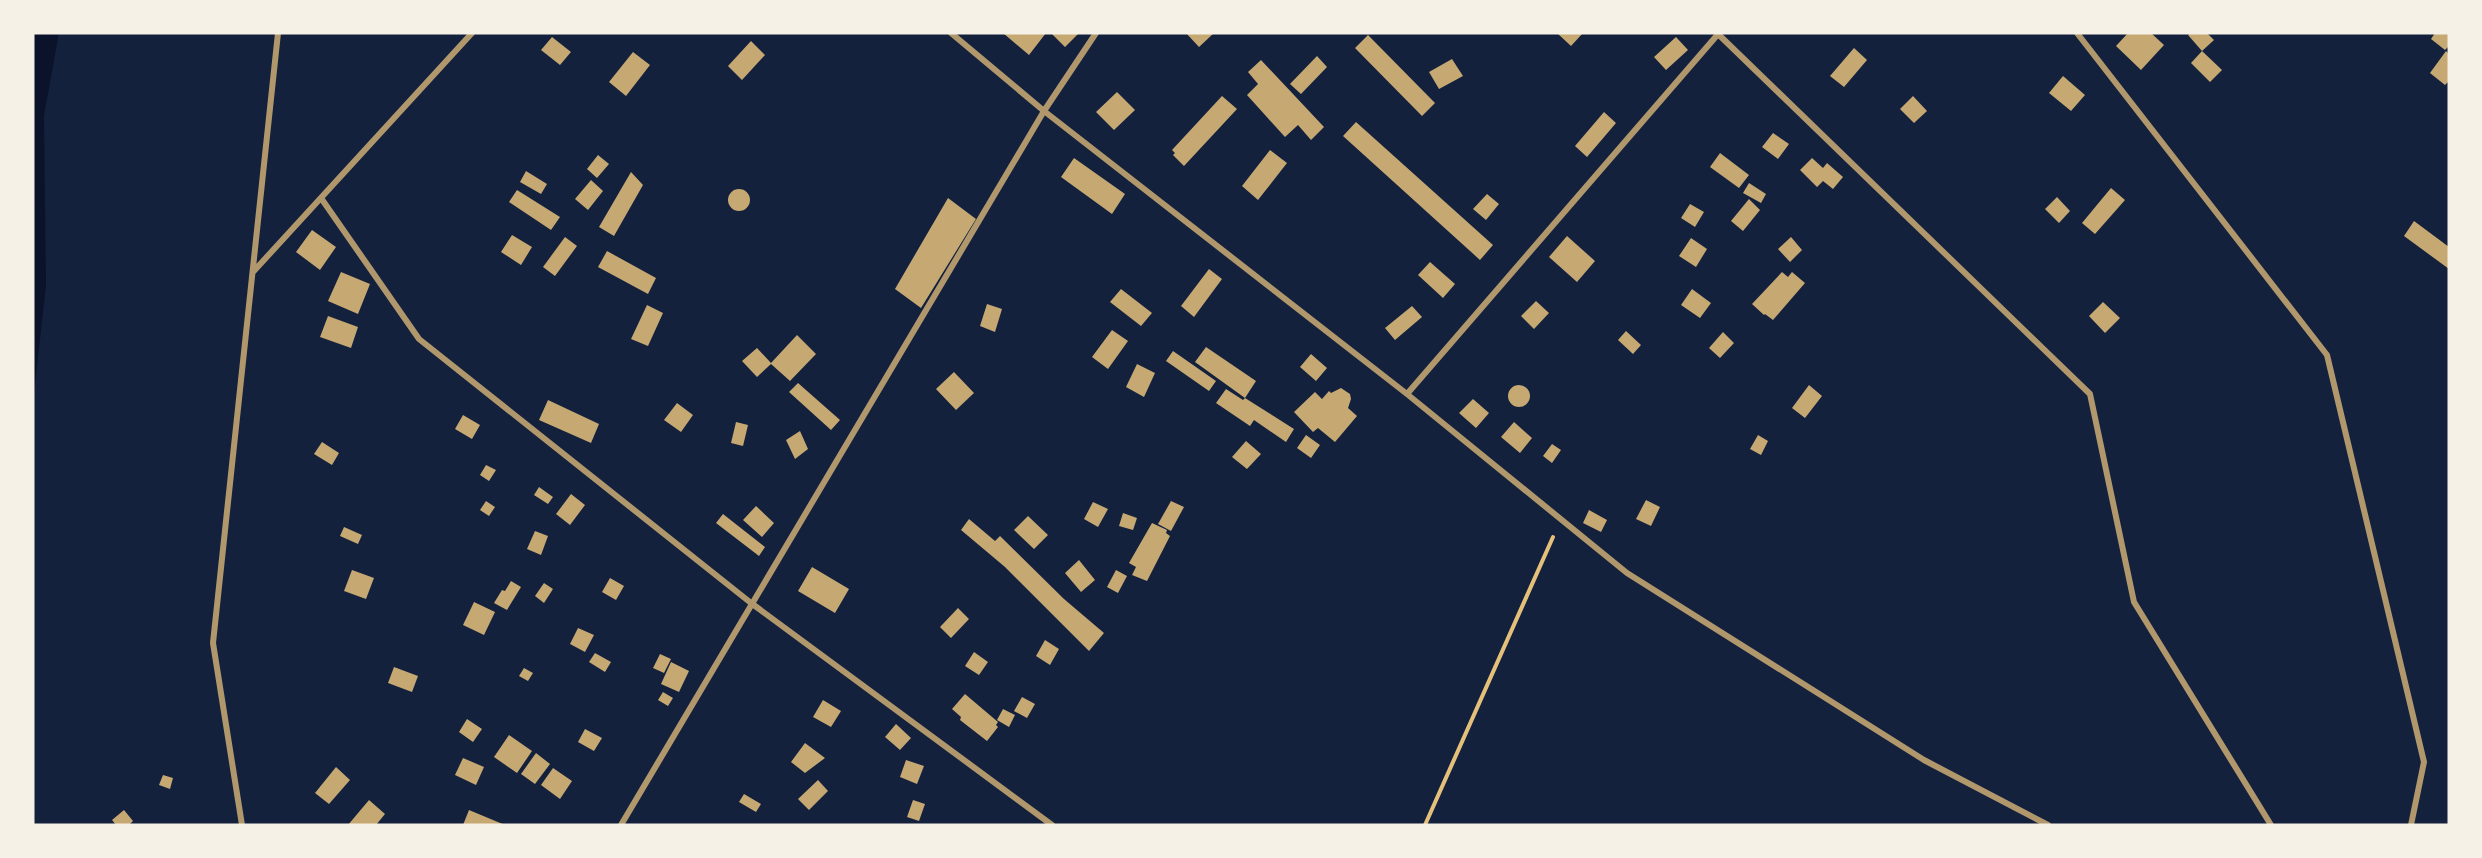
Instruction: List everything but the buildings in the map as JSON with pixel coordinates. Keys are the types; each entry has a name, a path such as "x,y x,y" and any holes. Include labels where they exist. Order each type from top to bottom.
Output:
{"street":[{"path":"242,825 213,643 278,33"},
{"path":"252,272 472,33"},
{"path":"951,33 1044,111 1407,394 1627,573 1924,760 2048,825"},
{"path":"621,825 1044,111 1096,33"},
{"path":"1407,394 1718,33 2090,394 2134,602 2271,825"},
{"path":"2077,33 2327,355 2424,762 2411,825"},
{"path":"321,198 419,339 751,603 1052,825"}],"path":[{"path":"1425,825 1561,520"}],"water":[{"path":"33,33 59,33 44,116 46,285 33,403"}]}
